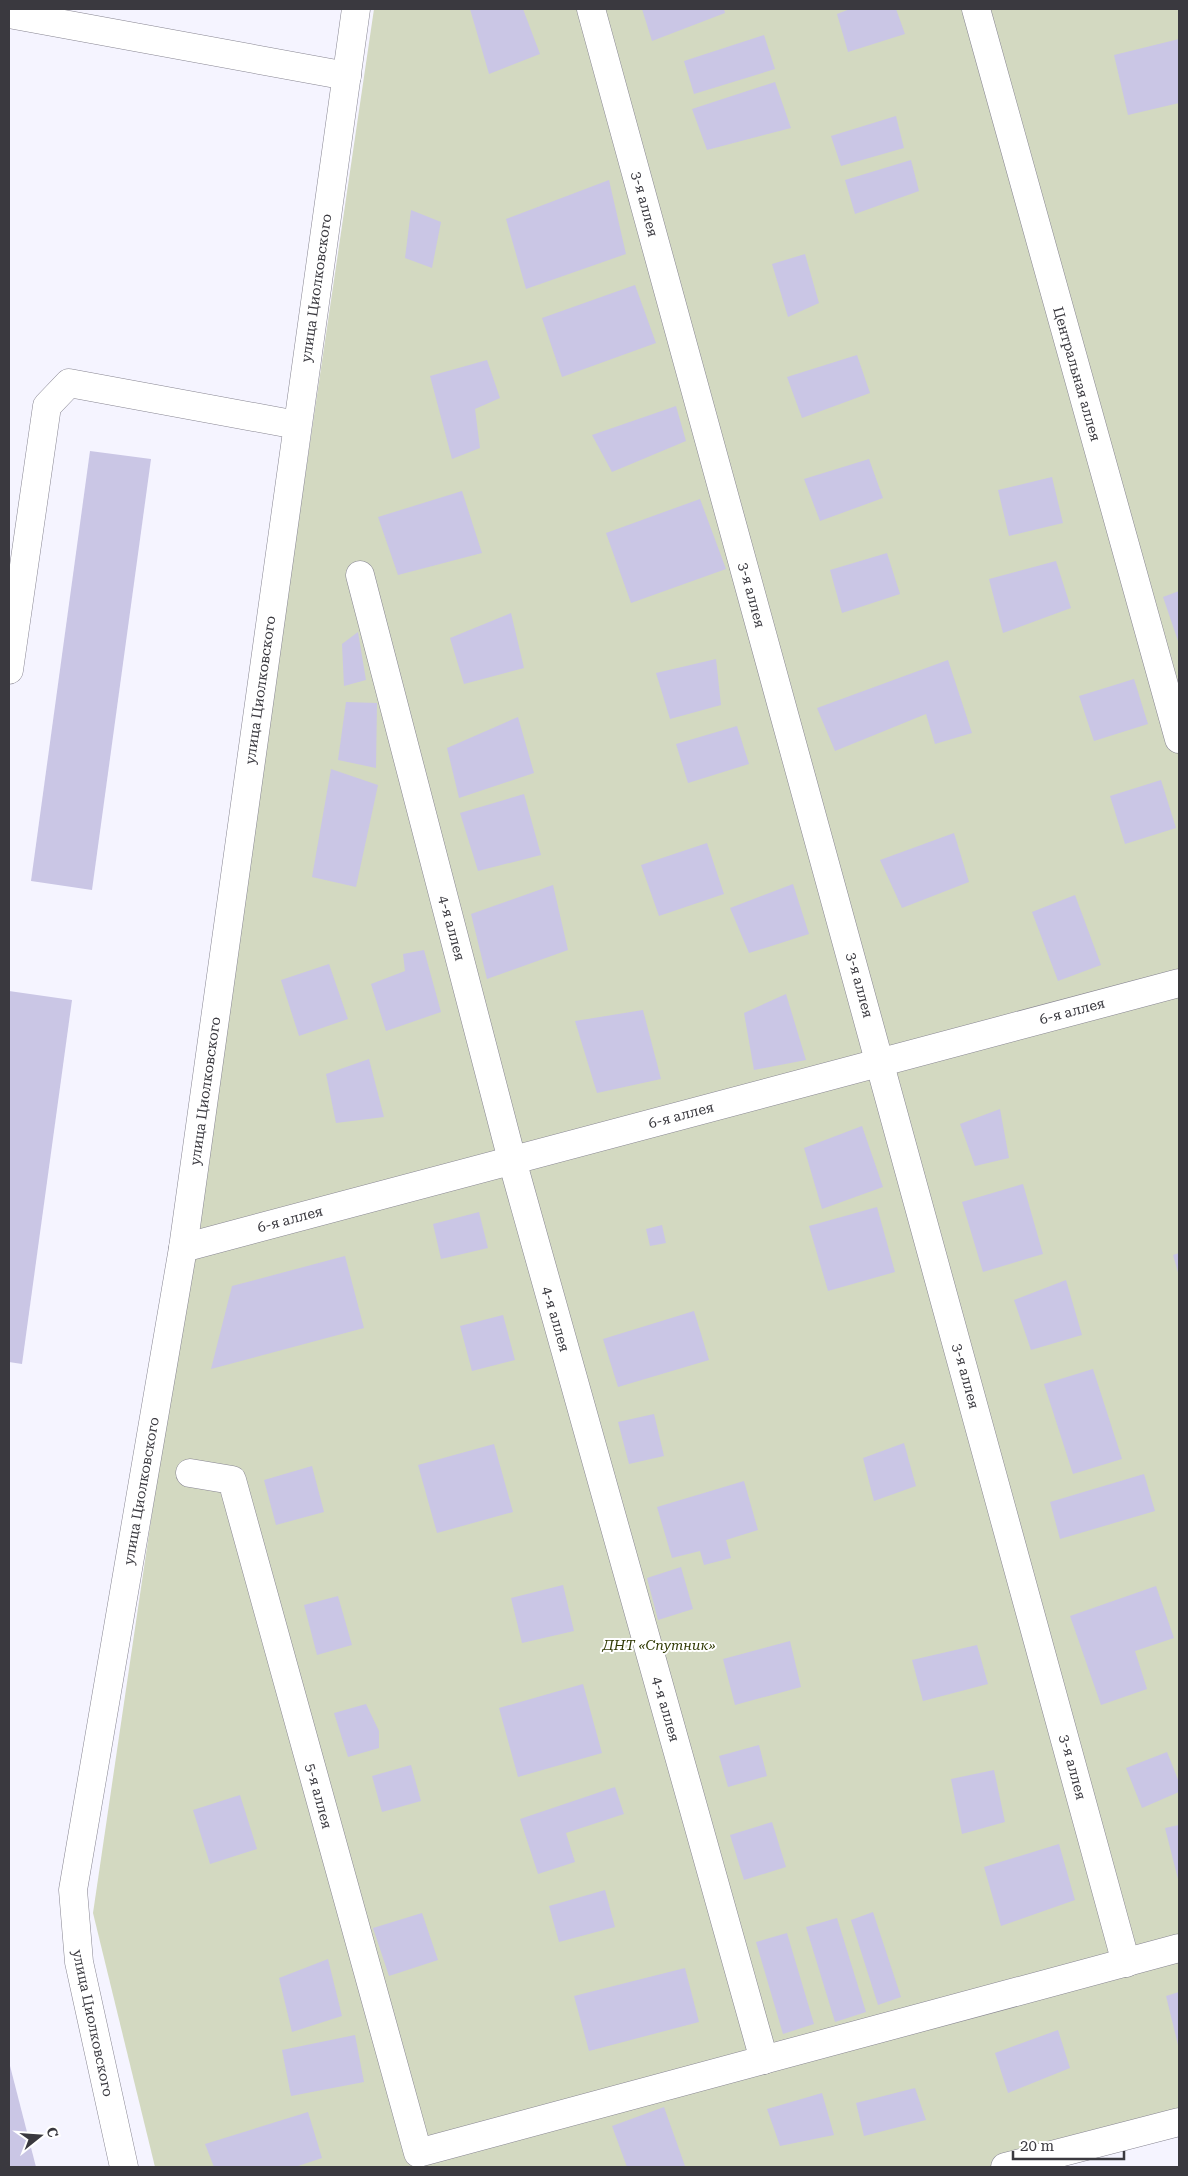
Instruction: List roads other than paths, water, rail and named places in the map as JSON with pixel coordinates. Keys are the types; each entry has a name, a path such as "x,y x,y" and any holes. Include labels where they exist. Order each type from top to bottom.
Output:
{"street":[{"name":"улица Циолковского","path":"124,2167 79,1962 73,1890 183,1248 356,9"},
{"name":"3-я аллея","path":"592,9 1126,1963"},
{"name":"Центральная аллея","path":"976,9 1179,739"},
{"path":"9,14 65,16 347,76"},
{"path":"9,670 17,557 47,406 69,384 297,425"},
{"name":"4-я аллея","path":"360,575 512,1160 764,2060"},
{"name":"6-я аллея","path":"183,1248 1179,983"},
{"name":"5-я аллея","path":"190,1473 232,1480 418,2153 764,2060"},
{"path":"764,2060 1179,1948"},
{"path":"1005,2167 1179,2122"}],"park label":[{"name":"ДНТ «Спутник»","path":"659,1645"}]}
